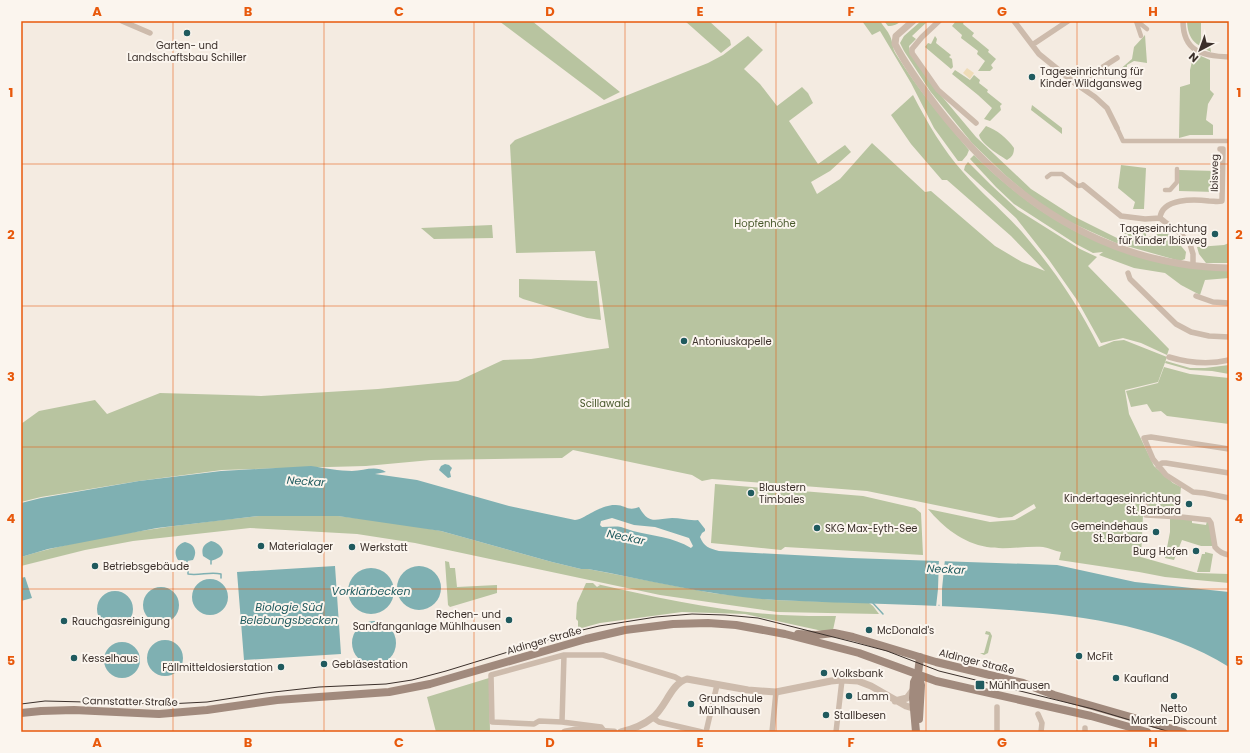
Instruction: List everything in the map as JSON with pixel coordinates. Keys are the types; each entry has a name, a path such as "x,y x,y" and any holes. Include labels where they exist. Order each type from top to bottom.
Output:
{"main road":[{"name":"Aldinger Straße","path":"309,696 373,694 410,689 586,639 635,628 673,624 708,623 736,625 786,634 859,653 934,680 1084,714 1147,732"},
{"name":"Aldinger Straße","path":"786,634 808,635 834,633 843,635 920,657 1016,681 1054,695 1183,732"},
{"path":"920,657 918,674 914,682 913,690 921,732"},
{"path":"916,732 916,710 921,684 918,674"},
{"name":"Aldinger Straße","path":"921,684 934,680"},
{"name":"Cannstatter Straße","path":"21,713 74,710 159,714 207,710 309,696"}],"street":[{"path":"122,21 150,33"},
{"path":"913,21 896,36 895,44 922,87 965,140 996,172 1032,202 1064,222 1112,245 1144,256 1193,265 1229,268"},
{"path":"939,21 915,44 912,49 912,53 938,90 976,123"},
{"path":"1014,21 1039,54 1076,84 1095,96 1107,108 1117,128"},
{"path":"1032,45 1068,21"},
{"path":"1137,21 1147,29"},
{"path":"1137,21 1141,36"},
{"path":"1183,21 1183,30 1186,40 1191,47 1205,55 1229,57"},
{"path":"1076,84 1117,58"},
{"name":"Ibisweg","path":"1117,128 1123,141 1229,141"},
{"name":"Ibisweg","path":"1160,218 1160,213 1172,203 1182,201 1222,201 1223,149 1220,149"},
{"path":"1165,190 1170,190 1177,182 1177,169"},
{"path":"1047,176 1051,174 1062,174 1078,186 1083,185 1090,188 1121,216 1145,219 1160,218 1180,233 1190,244 1193,254 1193,265"},
{"path":"1128,273 1130,279 1176,324 1191,332 1209,336 1229,337"},
{"path":"1196,296 1213,302 1229,302"},
{"path":"1169,357 1182,361 1205,364 1229,360"},
{"path":"1229,449 1157,438 1144,438 1147,447 1158,466 1166,475 1193,492 1204,492 1229,498"},
{"path":"1158,466 1162,463 1166,463 1229,473"},
{"path":"1146,498 1146,516 1181,517 1209,520 1211,523 1215,547 1222,553 1229,555"},
{"name":"Aldinger Straße","path":"564,655 562,722 540,721 534,724 492,722 490,675 564,655 603,655 675,677 682,681 687,679 748,690 776,692 832,680 858,681 871,686 895,701 916,710"},
{"path":"836,732 842,680"},
{"path":"621,732 637,728 653,718 682,681"},
{"path":"706,732 717,685"},
{"path":"895,701 907,698 913,690"},
{"path":"772,732 776,692"},
{"path":"997,707 997,732"},
{"path":"1038,714 1042,722 1041,732"},
{"path":"653,718 659,722 702,732"},
{"path":"562,722 601,727 604,731"},
{"path":"565,732 576,730 614,732"}],"green space":[{"path":"499,21 532,21 620,92 604,100"},
{"path":"685,21 709,21 730,40 731,45 721,53"},
{"path":"862,21 880,21 887,30 895,52 904,67 969,150 962,161 958,161 934,128 911,83 880,31 872,35"},
{"path":"884,21 902,21 888,26"},
{"path":"921,21 928,21 912,36 916,39 909,46 910,52 934,87 976,137 1031,189 1073,216 1119,239 1132,226 1146,227 1156,224 1152,230 1146,231 1146,237 1155,236 1162,227 1173,236 1186,252 1185,259 1180,261 1116,243 1050,213 1005,175 972,143 930,91 904,51 900,43 904,36"},
{"path":"956,21 964,21 963,24 974,33 972,36 989,50 988,52 996,59 991,65 993,68 990,71 978,71 985,61 977,54 978,51 961,38 962,35 952,26"},
{"path":"1187,21 1229,21 1229,23 1201,23 1201,46 1193,41 1189,33"},
{"path":"1145,35 1147,63 1134,61 1127,65 1127,70 1118,71 1132,59 1134,47"},
{"path":"748,36 763,50 744,69 760,84 777,106 802,87 808,93 813,103 789,121 818,164 845,145 851,152 830,171 811,182 817,194 840,179 872,143 925,192 931,191 995,246 1022,262 1045,271 1011,236 947,180 942,180 911,144 891,115 913,95 936,135 956,163 1019,229 1047,263 1075,304 1099,347 1114,341 1124,340 1167,357 1158,382 1125,390 1129,414 1154,466 1173,483 1181,487 1178,515 1143,515 1141,557 1197,573 1229,574 1229,583 1165,577 1059,560 1061,552 1043,547 1001,548 978,545 962,538 947,528 928,509 990,522 1015,520 1036,508 1034,504 1012,517 999,518 867,491 712,479 702,481 692,475 573,450 562,458 431,460 366,466 222,470 139,481 41,497 21,502 21,424 39,411 95,400 107,414 160,393 261,396 378,389 458,381 503,360 531,359 609,348 595,251 516,253 510,145 515,140 708,63 723,55"},
{"path":"935,36 937,39 936,43 951,55 949,57 952,59 953,67 951,69 925,47 928,43 931,44"},
{"path":"1201,46 1210,46 1211,52"},
{"path":"1194,53 1210,60 1210,90 1214,94 1208,104 1206,120 1213,125 1213,135 1190,135 1179,138 1180,87 1190,84 1190,70"},
{"path":"955,70 970,80 974,75 980,80 979,83 988,90 987,92 1002,104 1000,106 1001,110 990,121 984,119 992,108 952,74"},
{"path":"1032,105 1062,128 1062,134 1031,110"},
{"path":"986,126 1002,135 1014,148 1013,154 1009,159 1007,160 995,152 980,138 979,135"},
{"path":"974,155 993,173 1032,204 1074,230 1097,241 1145,258 1229,268 1229,278 1205,280 1200,295 1181,285 1165,273 1134,268 1099,255 1103,252 1093,253 1076,244 1014,204 970,159"},
{"path":"968,162 1018,210 1080,249 1097,257 1088,266 1169,349 1167,355 1141,343 1123,338 1101,343 1077,300 1049,260 1016,218 964,170"},
{"path":"1121,165 1146,168 1144,209 1133,209 1135,202 1118,188"},
{"path":"1179,170 1216,171 1215,192 1179,191"},
{"path":"492,225 493,238 434,239 421,228"},
{"path":"1229,243 1229,263 1206,263 1199,254 1197,247 1224,245"},
{"path":"519,279 597,281 601,320 587,318 519,297"},
{"path":"1166,361 1190,368 1229,365 1229,374 1212,371 1190,370 1165,363"},
{"path":"1164,367 1190,374 1229,378 1229,424 1167,416 1161,411 1152,412 1147,404 1131,407 1126,391 1158,383"},
{"name":"SKG Max-Eyth-See","path":"715,484 863,496 915,508 921,513 923,555 785,547 781,550 711,543"},
{"path":"259,516 338,516 399,523 441,531 581,569 588,569 712,593 774,600 869,603 879,614 777,612 660,595 415,543 357,534 250,528 133,541 85,550 21,566 21,557 79,542 139,531"},
{"path":"1170,518 1192,520 1192,523 1206,525 1207,521 1210,524 1214,546 1201,546 1182,540 1174,560 1165,558 1170,532"},
{"path":"1205,552 1213,554 1210,572 1197,572 1202,554 1205,554"},
{"path":"445,561 449,562 450,568 455,568 457,587 497,585 497,593 450,607 448,605"},
{"path":"586,583 593,583 597,587 600,585 597,584 712,607 781,615 836,616 833,630 827,632 745,614 682,612 600,623 578,629 578,621 576,619 577,603"},
{"path":"986,631 990,632 992,636 988,653 984,655 980,653 984,653 989,635 985,634"},
{"path":"489,678 490,732 436,732 427,697"}],"sand":[{"path":"967,68 974,73 970,79 963,73"}],"water":[{"path":"445,464 452,468 450,472 451,477 448,478 439,470 441,466"},
{"name":"Neckar","path":"311,466 347,471 378,469 386,472 375,474 417,480 509,506 575,520 582,518 600,508 618,505 632,509 639,507 649,519 653,520 672,518 698,520 705,529 700,537 703,543 710,548 719,551 851,558 1057,565 1135,582 1229,592 1229,667 1204,653 1177,642 1122,625 1094,620 1037,612 980,608 776,600 729,595 682,588 588,569 581,569 441,531 338,516 259,516 157,528 48,549 21,557 21,503 41,498 139,481 221,471","holes":["612,518 634,525 655,527 689,538 693,546 691,548 677,541 621,527 602,527 600,525 601,521"]},
{"path":"211,541 219,545 223,552 220,557 211,561 203,556 202,551 205,545"},
{"path":"185,542 191,544 194,548 195,554 193,560 178,560 176,557 176,549 179,545"},
{"name":"Biologie Süd Belebungsbecken","path":"335,566 341,654 244,660 237,572"},
{"path":"415,566 423,566 428,567 435,572 440,579 440,597 435,604 428,609 415,610 407,607 400,600 397,592 397,584 400,576 407,569"},
{"name":"Vorklärbecken","path":"371,568 384,572 390,578 394,591 390,604 384,610 371,614 358,610 352,604 348,591 352,578 358,572"},
{"path":"25,577 32,598 21,601 21,578"},
{"path":"210,579 223,584 228,597 223,610 210,615 197,610 192,597 197,584"},
{"path":"165,587 174,592 178,598 178,612 174,618 165,623 157,623 148,618 144,612 143,601 148,592 154,588"},
{"path":"119,591 128,596 132,602 132,616 128,622 119,627 111,627 102,622 98,616 97,605 102,596 108,592"},
{"name":"Vorklärbecken","path":"370,621 378,621 383,622 390,627 395,634 395,652 390,659 383,664 370,665 362,662 355,655 352,647 352,639 355,631 362,624"},
{"path":"169,640 178,645 182,651 182,665 178,671 169,676 161,676 152,671 148,665 147,654 152,645 158,641"},
{"path":"126,642 135,647 139,653 139,667 135,673 126,678 118,678 109,673 105,667 104,656 109,647 115,643"}],"pier":[{"path":"939,558 945,559 942,608 940,608 939,604 938,608 936,607"}],"waterway":[{"path":"187,561 187,566"},
{"path":"188,571 188,574 221,574 221,578"},
{"path":"872,602 883,614"}],"tram line":[{"path":"21,704 45,701 167,704 207,702 265,693 319,687 386,684 412,680 446,671 570,633 599,626 656,617 692,614 758,618 887,651 939,671 1093,709 1170,732"}],"place":[{"name":"Garten- und Landschaftsbau Schiller","path":"187,33"},
{"name":"Tageseinrichtung für Kinder Wildgansweg","path":"1032,77"},
{"name":"Tageseinrichtung für Kinder Ibisweg","path":"1215,234"},
{"name":"Antoniuskapelle","path":"684,341"},
{"name":"Blaustern Timbales","path":"751,493"},
{"name":"Kindertageseinrichtung St. Barbara","path":"1189,504"},
{"name":"SKG Max-Eyth-See","path":"817,528"},
{"name":"Gemeindehaus St. Barbara","path":"1156,532"},
{"name":"Materialager","path":"261,546"},
{"name":"Werkstatt","path":"352,547"},
{"name":"Burg Hofen","path":"1196,551"},
{"name":"Betriebsgebäude","path":"95,566"},
{"name":"Rechen- und Sandfanganlage Mühlhausen","path":"509,620"},
{"name":"Rauchgasreinigung","path":"64,621"},
{"name":"McDonald's","path":"869,630"},
{"name":"McFit","path":"1079,656"},
{"name":"Kesselhaus","path":"74,658"},
{"name":"Gebläsestation","path":"324,664"},
{"name":"Fällmitteldosierstation","path":"281,667"},
{"name":"Volksbank","path":"824,673"},
{"name":"Kaufland","path":"1116,678"},
{"name":"Mühlhausen","path":"980,685"},
{"name":"Lamm","path":"849,696"},
{"name":"Netto Marken-Discount","path":"1174,696"},
{"name":"Grundschule Mühlhausen","path":"691,704"},
{"name":"Stallbesen","path":"826,715"}],"park label":[{"name":"Hopfenhöhe","path":"765,223"},
{"name":"Scillawald","path":"605,403"}]}
